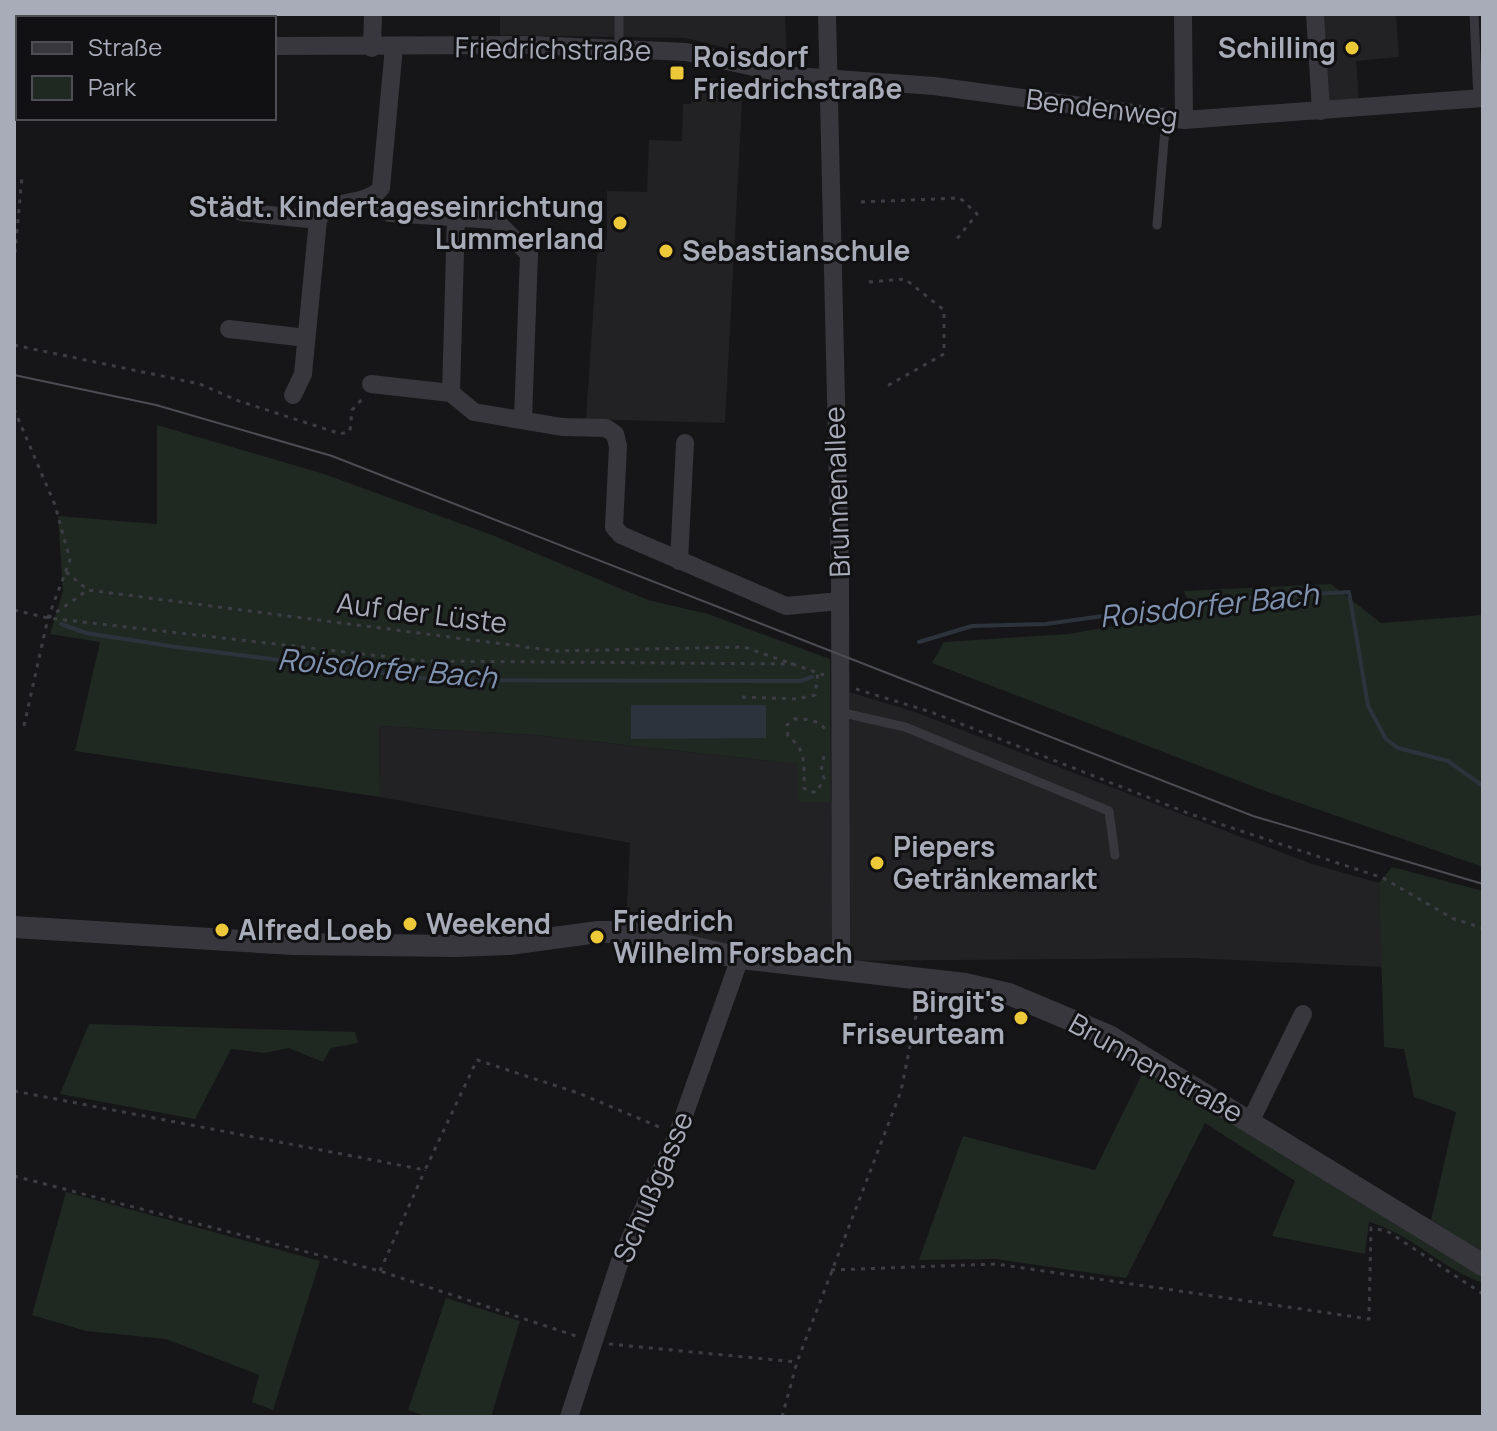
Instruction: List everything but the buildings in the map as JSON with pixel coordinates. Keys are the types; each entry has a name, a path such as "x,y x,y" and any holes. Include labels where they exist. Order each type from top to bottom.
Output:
{"street":[{"path":"372,48 373,14"},
{"name":"Brunnenallee","path":"827,14 840,601 839,712 830,734 841,970"},
{"path":"1175,118 1183,14"},
{"path":"1315,14 1321,111"},
{"name":"Friedrichstraße","path":"276,46 532,45 686,52 795,76 829,78"},
{"path":"293,395 303,374 318,220 326,209 373,197 381,188 394,47"},
{"name":"Bendenweg","path":"829,78 934,86 1175,118 1480,99"},
{"path":"373,197 377,206 390,213 495,220 529,254 523,419"},
{"path":"241,212 318,220"},
{"path":"451,393 456,217"},
{"path":"229,329 306,338"},
{"path":"371,384 451,393 474,412 562,427 606,428 615,434 614,527 621,535 786,606 840,601"},
{"path":"679,561 685,443"},
{"name":"Brunnenstraße","path":"14,927 293,944 456,946 627,932 740,958 1009,994 1109,1036 1251,1120 1483,1265"},
{"name":"Schußgasse","path":"569,1417 620,1261 677,1135 740,958"},
{"path":"1251,1120 1303,1014"}],"lane":[{"path":"619,14 619,49"},
{"path":"1474,14 1480,99"},
{"path":"1157,225 1175,118"},
{"path":"839,712 905,727 1109,811 1115,855"}],"path":[{"path":"14,263 22,177"},
{"path":"861,202 960,198 977,214 956,240"},
{"path":"524,247 536,237 602,238"},
{"path":"869,282 905,279 944,310 944,354 887,386"},
{"path":"14,345 200,384 236,400 341,434 350,431 352,410 365,399 365,387 371,384"},
{"path":"14,409 55,505 70,560 48,618 23,730"},
{"path":"48,618 88,590 66,572"},
{"name":"Auf der Lüste","path":"88,590 557,651 744,647 800,664 838,683 931,712 1193,815 1383,878 1433,908 1483,928"},
{"name":"Auf der Lüste","path":"14,610 48,618 424,661 800,664"},
{"path":"742,697 796,699 815,695 818,672"},
{"path":"825,754 821,771 824,778 817,792 809,792 804,788 807,771 804,755 796,741 788,736 787,725 794,719 816,721 830,734"},
{"path":"782,1417 797,1362 901,1091 924,981"},
{"path":"380,1271 477,1060 581,1094 677,1135"},
{"path":"14,1091 425,1170"},
{"path":"14,1176 380,1271 594,1342 686,1354 797,1362"},
{"path":"831,1270 996,1264 1369,1319 1371,1228 1387,1231 1483,1294"}],"shaded area":[{"path":"500,14 785,14 787,63 685,38 500,35"},
{"path":"1321,14 1396,14 1399,57 1356,61 1359,100 1327,103"},
{"name":"Sebastianschule","path":"692,77 743,83 725,423 586,419 598,240 607,240 607,191 647,192 649,140 682,141 683,104 691,104"},
{"path":"849,692 915,712 1312,864 1379,883 1383,967 1192,958 829,961 726,946 626,925 630,843 380,797 379,726 536,735 799,764 799,801 850,801"},
{"path":"631,705 766,705 766,738 631,739"}],"green space":[{"path":"157,425 321,473 492,535 648,600 708,614 830,659 831,802 798,802 798,764 536,735 379,726 380,797 75,751 100,642 50,634 63,591 58,516 157,524"},
{"path":"1331,584 1381,623 1483,615 1483,867 1265,791 932,663 944,642 1068,634 1192,613 1184,591"},
{"path":"1392,867 1483,891 1483,1253 1431,1220 1456,1112 1414,1097 1404,1049 1384,1047 1379,883"},
{"path":"89,1024 355,1032 358,1043 331,1048 323,1062 289,1048 264,1053 231,1049 195,1119 60,1094"},
{"path":"1145,1068 1455,1255 1483,1277 1483,1283 1398,1234 1369,1222 1365,1254 1272,1236 1295,1181 1205,1123 1126,1278 996,1259 919,1260 963,1136 1095,1170"},
{"path":"66,1192 320,1261 273,1410 252,1402 259,1375 166,1339 86,1331 32,1315"},
{"path":"446,1298 520,1321 491,1417 428,1417 408,1410"}],"waterway":[{"name":"Roisdorfer Bach","path":"919,642 972,626 1046,624 1223,599 1349,592 1368,706 1386,739 1398,748 1448,761 1483,786"},
{"name":"Roisdorfer Bach","path":"61,624 86,633 176,647 437,680 800,681 812,677"}],"tram line":[{"path":"14,375 156,405 332,456 1253,816 1483,884"}],"place":[{"name":"Schilling","path":"1352,48"},
{"name":"Roisdorf Friedrichstraße","path":"677,73"},
{"name":"Städt. Kindertageseinrichtung Lummerland","path":"620,223"},
{"name":"Sebastianschule","path":"666,251"},
{"name":"Piepers Getränkemarkt","path":"877,863"},
{"name":"Weekend","path":"410,924"},
{"name":"Alfred Loeb","path":"222,930"},
{"name":"Friedrich Wilhelm Forsbach","path":"597,937"},
{"name":"Birgit's Friseurteam","path":"1021,1018"}]}
